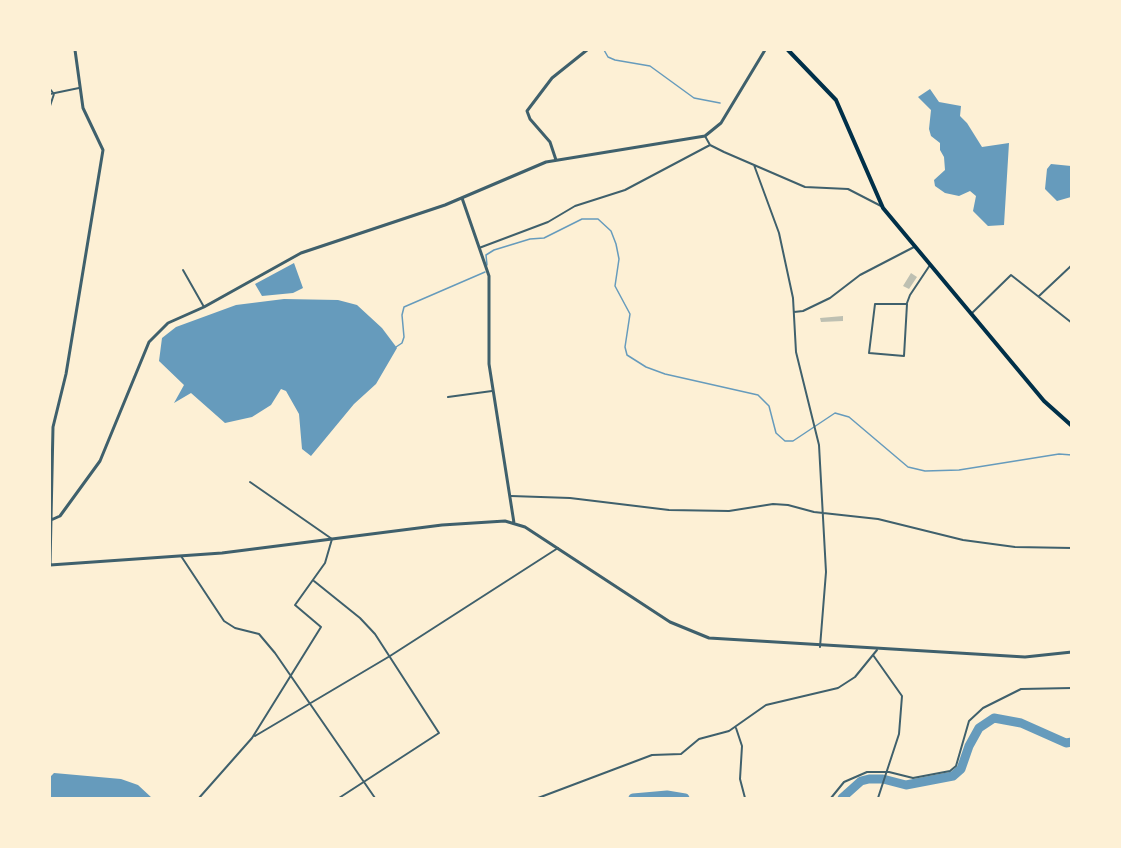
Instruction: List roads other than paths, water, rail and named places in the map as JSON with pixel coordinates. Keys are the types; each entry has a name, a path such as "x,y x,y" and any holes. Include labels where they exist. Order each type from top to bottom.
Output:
{"main road":[{"path":"788,50 836,100 883,208 1044,401 1071,426"}],"street":[{"path":"50,619 50,454 53,427 66,374 103,150 83,108 75,50"},
{"path":"556,160 550,142 530,119 527,111 552,78 587,50"},
{"path":"51,520 60,516 100,460 154,335 168,323 204,307 301,253 462,197 514,174 556,160 705,136 721,123 765,50"},
{"path":"52,94 81,88"},
{"path":"50,89 52,94 50,106"},
{"path":"705,136 710,145 805,187 848,189 883,208"},
{"path":"479,248 548,222 575,206 625,190 710,145"},
{"path":"754,165 779,233 794,312 796,352 820,456 821,512 826,572 820,647"},
{"path":"462,197 489,276 489,364 514,523"},
{"path":"794,312 803,311 830,298 860,275 914,247"},
{"path":"907,304 875,304 869,353 904,356 907,304 910,295 930,265"},
{"path":"1039,296 1071,265"},
{"path":"183,270 204,307"},
{"path":"972,314 1011,275 1071,323"},
{"path":"448,397 492,391"},
{"path":"250,482 332,539"},
{"path":"511,496 570,498 669,510 729,511 788,504 821,512 878,519 963,540 1015,547 1071,548"},
{"path":"50,565 181,556 484,521 514,523 558,548 687,631 723,641 1025,657 1071,652"},
{"path":"199,798 252,738 321,627 295,605 325,563 332,539"},
{"path":"252,738 390,656 558,548"},
{"path":"181,556 224,621 235,628 259,634 375,798"},
{"path":"314,581 360,618 390,656 439,733 339,798"},
{"path":"538,798 652,754 681,754 705,735 736,728 766,705 844,686 877,650"},
{"path":"873,655 902,696 899,734 878,798"},
{"path":"831,798 844,782 857,775 888,772 913,778 950,771 956,766 969,721 983,708 1021,689 1071,688"},
{"path":"736,728 742,746 740,779 745,798"}],"water":[{"path":"930,89 939,102 961,106 960,116 982,147 1009,143 1004,225 988,226 973,211 976,196 970,191 959,196 945,193 935,186 934,180 945,170 944,157 940,150 940,143 931,136 929,129 931,110 918,97"},
{"path":"1051,164 1071,166 1071,197 1057,201 1045,189 1047,169"},
{"path":"294,263 303,288 293,293 262,296 255,284"},
{"path":"284,299 338,300 357,305 382,328 397,348 376,384 354,404 311,456 302,449 299,414 286,391 281,389 271,405 252,417 225,423 191,393 174,403 184,385 159,361 162,338 176,327 236,305"},
{"path":"54,773 121,779 138,785 152,798 50,798 51,776"}],"waterway":[{"path":"604,50 608,57 615,60 650,66 694,98 720,103"},
{"path":"487,265 486,255 494,250 530,239 544,238 582,219 598,219 611,231 616,244 619,259 615,286 630,314 625,347 627,355 646,367 665,374 758,395 769,406 776,433 785,441 793,441 835,413 849,417 908,467 925,471 959,470 1059,454 1072,455"},
{"path":"396,347 402,343 404,337 402,315 404,307 485,272"},
{"path":"842,798 861,781 869,779 883,779 906,785 953,776 961,769 969,746 979,728 994,718 1021,723 1066,743 1072,742"},
{"path":"633,798 667,795 685,798"}]}
